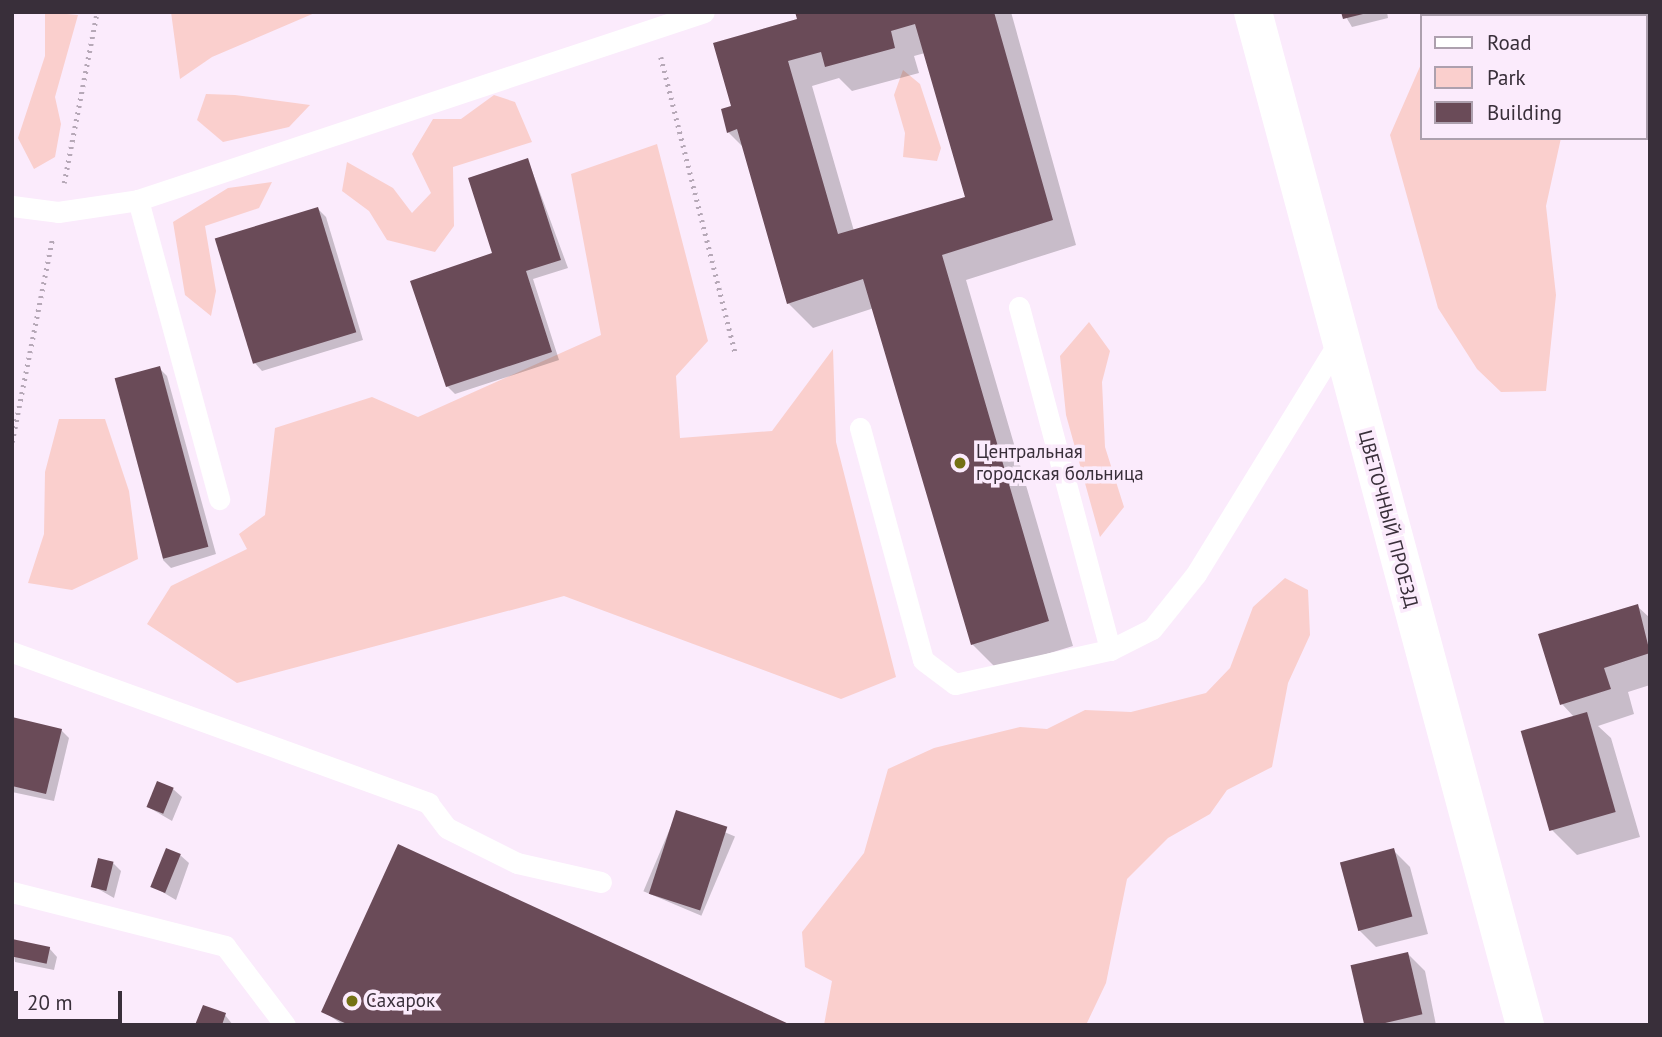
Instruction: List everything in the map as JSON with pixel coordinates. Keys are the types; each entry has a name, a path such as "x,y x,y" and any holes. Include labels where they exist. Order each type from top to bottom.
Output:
{"street":[{"name":"ЦВЕТОЧНЫЙ ПРОЕЗД","path":"1253,12 1525,1025"}],"lane":[{"path":"12,206 58,212 138,201 704,12"},
{"path":"138,201 219,499"},
{"path":"1019,307 1110,650"},
{"path":"860,428 923,660 955,684 1110,650 1152,629 1196,574 1340,340"},
{"path":"12,652 428,803 447,828 517,863 601,882"},
{"path":"12,892 225,946 285,1025"}],"path":[{"path":"654,29 735,352"}],"green space":[{"path":"45,12 78,15 55,97 61,124 55,157 34,169 18,138 45,56"},
{"path":"171,12 317,12 212,57 180,79"},
{"path":"1463,12 1579,12 1579,14"},
{"path":"1420,67 1420,140 1561,140 1546,206 1556,295 1546,391 1501,392 1477,369 1438,308 1390,135"},
{"path":"903,70 920,84 941,148 937,161 903,157 905,133 894,95"},
{"path":"206,94 310,105 289,127 223,142 197,120"},
{"path":"494,95 515,102 532,142 453,167 454,226 435,252 387,240 369,211 342,191 347,162 393,188 412,213 431,193 412,154 433,119 461,119"},
{"path":"657,144 708,341 676,376 680,438 772,431 833,349 836,442 896,677 841,699 564,596 237,683 147,624 171,586 247,549 239,534 265,515 275,428 372,397 418,417 601,335 571,174"},
{"path":"272,182 259,208 205,226 216,291 211,316 185,295 173,222 228,188"},
{"path":"1089,322 1110,351 1102,382 1105,447 1124,507 1100,537 1066,415 1060,356"},
{"path":"59,419 105,419 129,491 138,559 72,590 28,583 44,534 45,472"},
{"path":"1285,578 1308,590 1310,635 1288,683 1272,767 1227,790 1210,814 1168,838 1127,879 1106,983 1086,1025 824,1025 832,981 805,967 802,932 864,853 888,769 934,748 1020,727 1047,729 1085,710 1131,712 1206,693 1230,668 1253,607"}],"building":[{"name":"Центральная городская больница","path":"795,12 994,12 1053,220 942,255 1049,621 971,645 863,279 787,304 737,129 727,133 721,109 731,106 713,43 797,19","holes":["915,24 965,197 838,234 788,61 821,52 825,67 895,48 891,31"]},
{"path":"1341,12 1367,12 1367,13 1343,19"},
{"path":"528,158 561,260 526,271 552,352 446,387 410,281 492,253 468,178"},
{"path":"318,207 356,332 253,364 215,239"},
{"path":"160,366 208,547 163,559 115,378"},
{"path":"1638,604 1650,653 1604,668 1611,689 1560,705 1538,634"},
{"path":"1587,712 1616,812 1549,831 1521,731"},
{"path":"12,717 62,729 46,794 12,786"},
{"path":"157,781 174,788 163,814 147,807"},
{"path":"676,810 727,827 700,910 649,894"},
{"path":"398,844 791,1025 349,1025 321,1012"},
{"path":"166,848 181,854 165,893 150,887"},
{"path":"1394,848 1412,917 1358,931 1340,862"},
{"path":"98,858 114,862 106,891 91,887"},
{"path":"12,939 50,947 47,964 12,956"},
{"path":"1408,952 1422,1014 1376,1025 1364,1025 1351,965"},
{"path":"203,1005 226,1013 222,1025 195,1025"}],"place":[{"name":"Центральная городская больница","path":"960,463"},
{"name":"Сахарок","path":"352,1001"}]}
